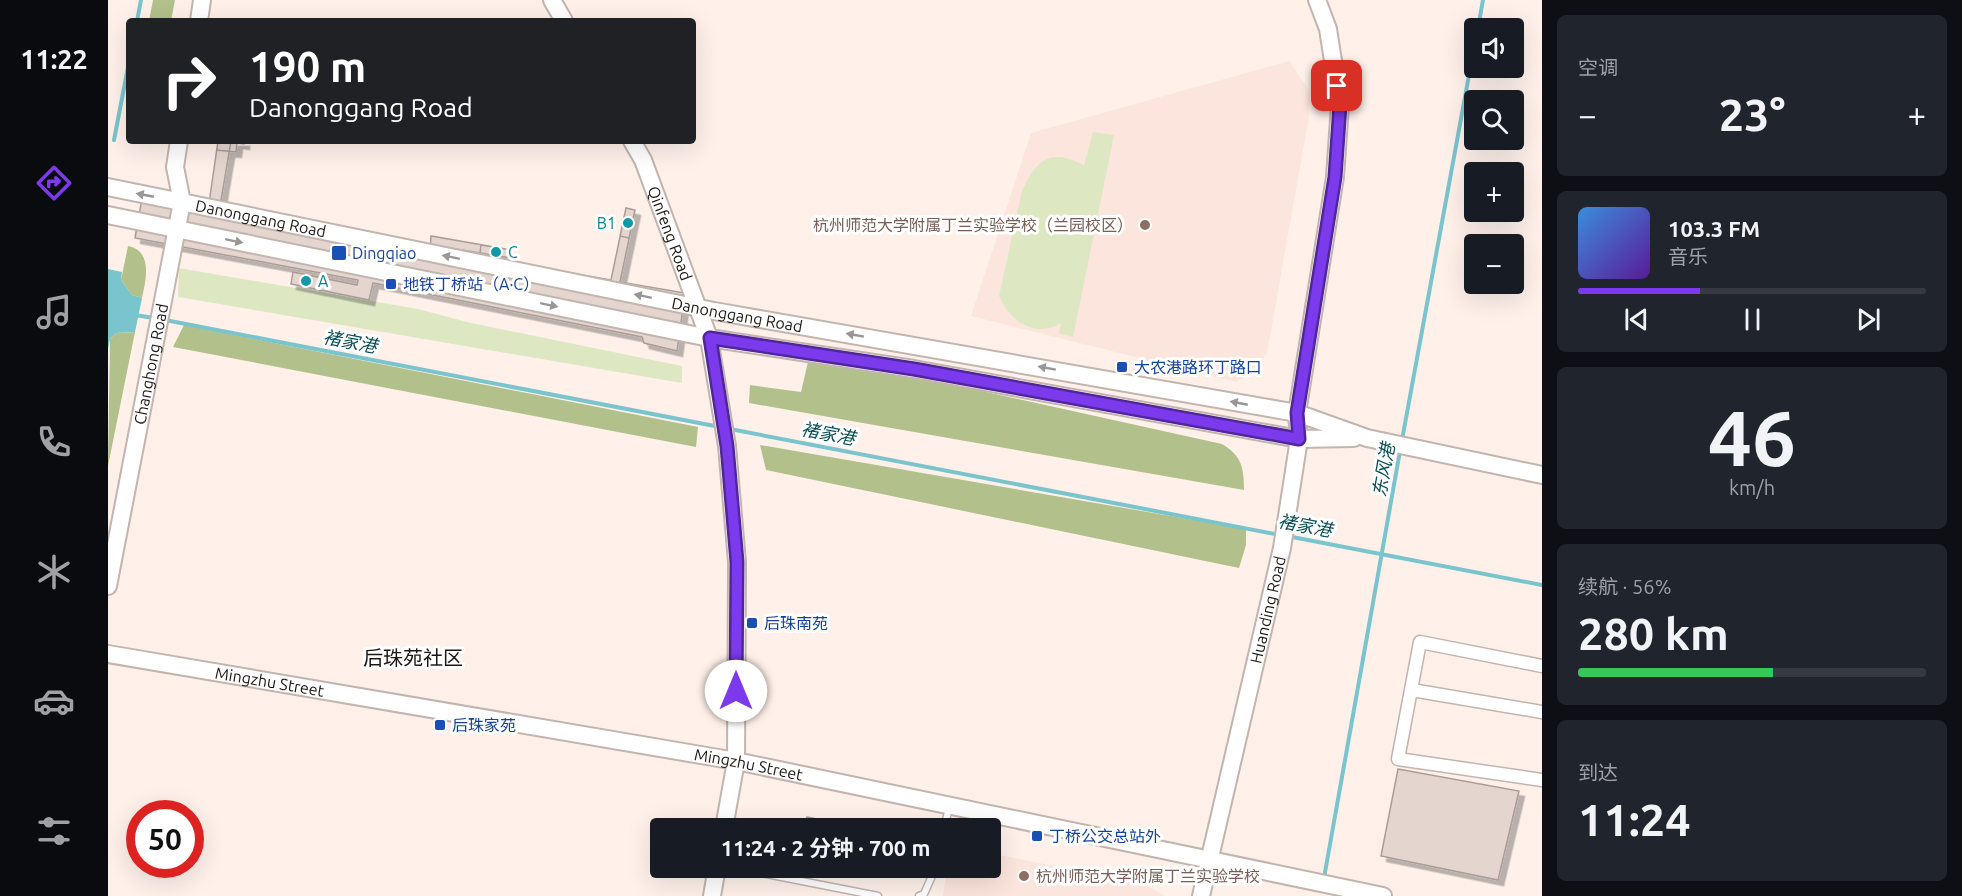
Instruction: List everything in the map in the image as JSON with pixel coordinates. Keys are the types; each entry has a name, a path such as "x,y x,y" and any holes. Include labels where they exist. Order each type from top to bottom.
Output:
{"main road":[{"path":"199,18 202,0"},
{"path":"552,0 562,18"},
{"name":"Huanding Road","path":"1201,896 1282,548 1299,439 1297,413 1335,177 1340,105 1328,29 1317,0"},
{"name":"Changhong Road","path":"108,586 182,202 175,167 179,144"},
{"name":"Qinfeng Road","path":"634,144 643,160 710,338 727,446 737,562 736,761 726,818"},
{"name":"Danonggang Road","path":"108,187 700,308 1297,413 1367,438 1542,475"},
{"name":"Danonggang Road","path":"108,215 710,338 914,369 1299,439 1367,438"},
{"name":"Mingzhu Street","path":"108,654 736,761 1383,896"},
{"path":"712,896 715,878"}],"street":[{"path":"1542,666 1420,642 1398,759 1542,780"},
{"path":"1412,690 1542,712"}],"lane":[{"path":"946,818 950,804"},
{"path":"786,878 878,896"},
{"path":"919,896 924,894 931,878"}],"shaded area":[{"name":"杭州师范大学附属丁兰实验学校（兰园校区）","path":"1289,61 1309,90 1309,117 1267,353 1254,371 1236,382 971,316 1031,133"},
{"name":"杭州师范大学附属丁兰实验学校","path":"1001,855 1145,885 1165,896 943,896 945,878 1001,878"}],"green space":[{"path":"153,0 175,0 172,18 150,18"},
{"path":"1093,132 1114,135 1073,337 1059,333 1061,323 1042,329 1024,324 1009,313 999,296 1022,191 1033,171 1039,164 1053,157 1062,157 1084,165"},
{"path":"128,246 141,254 146,267 142,298 132,295 121,280"},
{"path":"179,268 418,309 471,323 682,366 682,383 178,297"},
{"path":"184,325 698,427 696,447 173,347"},
{"path":"135,332 108,466 110,339 116,333"},
{"path":"810,353 1222,444 1238,458 1244,490 749,403 750,385 801,392"},
{"path":"760,445 1246,529 1246,545 1239,568 766,470"}],"water":[{"path":"108,269 122,272 121,280 132,295 142,298 135,332 116,333 110,339 108,349"}],"building":[{"name":"Dingqiao","path":"218,144 230,144 219,212 430,249 431,236 512,250 511,258 443,247 443,251 611,280 626,208 635,210 620,282 685,293 677,351 644,343 642,337 373,283 369,300 291,284 293,272 357,285 358,280 135,238 142,198 208,210"},
{"path":"218,144 237,144 236,152 217,150"},
{"name":"B1","path":"626,208 635,210 629,238 620,236"},
{"name":"C","path":"481,245 512,250 511,258 480,253"},
{"name":"A","path":"293,272 322,278 320,290 291,284"},
{"path":"1398,769 1519,791 1498,880 1381,856"}],"waterway":[{"path":"138,18 141,0"},
{"name":"东风港","path":"1480,18 1483,0"},
{"path":"114,140 126,78"},
{"name":"东风港","path":"1402,440 1468,78"},
{"name":"褚家港","path":"135,315 154,318"},
{"name":"褚家港","path":"165,320 720,427"},
{"name":"褚家港","path":"730,429 1280,535"},
{"name":"东风港","path":"1324,878 1400,451"},
{"name":"褚家港","path":"1287,536 1542,585"}],"place":[{"name":"B1","path":"628,223"},
{"name":"杭州师范大学附属丁兰实验学校（兰园校区）","path":"1145,225"},
{"name":"C","path":"496,252"},
{"name":"Dingqiao","path":"339,253"},
{"name":"A","path":"306,281"},
{"name":"地铁丁桥站（A·C）","path":"391,284"},
{"name":"大农港路环丁路口","path":"1122,367"},
{"name":"后珠南苑","path":"752,623"},
{"name":"后珠家苑","path":"440,725"},
{"name":"丁桥公交总站外","path":"1037,836"},
{"name":"杭州师范大学附属丁兰实验学校","path":"1024,876"}],"district":[{"name":"后珠苑社区","path":"413,658"}],"route":[{"path":"736,691 737,562 727,446 710,338 914,369 1299,439 1297,413 1335,177 1340,105 1337,86"}]}
